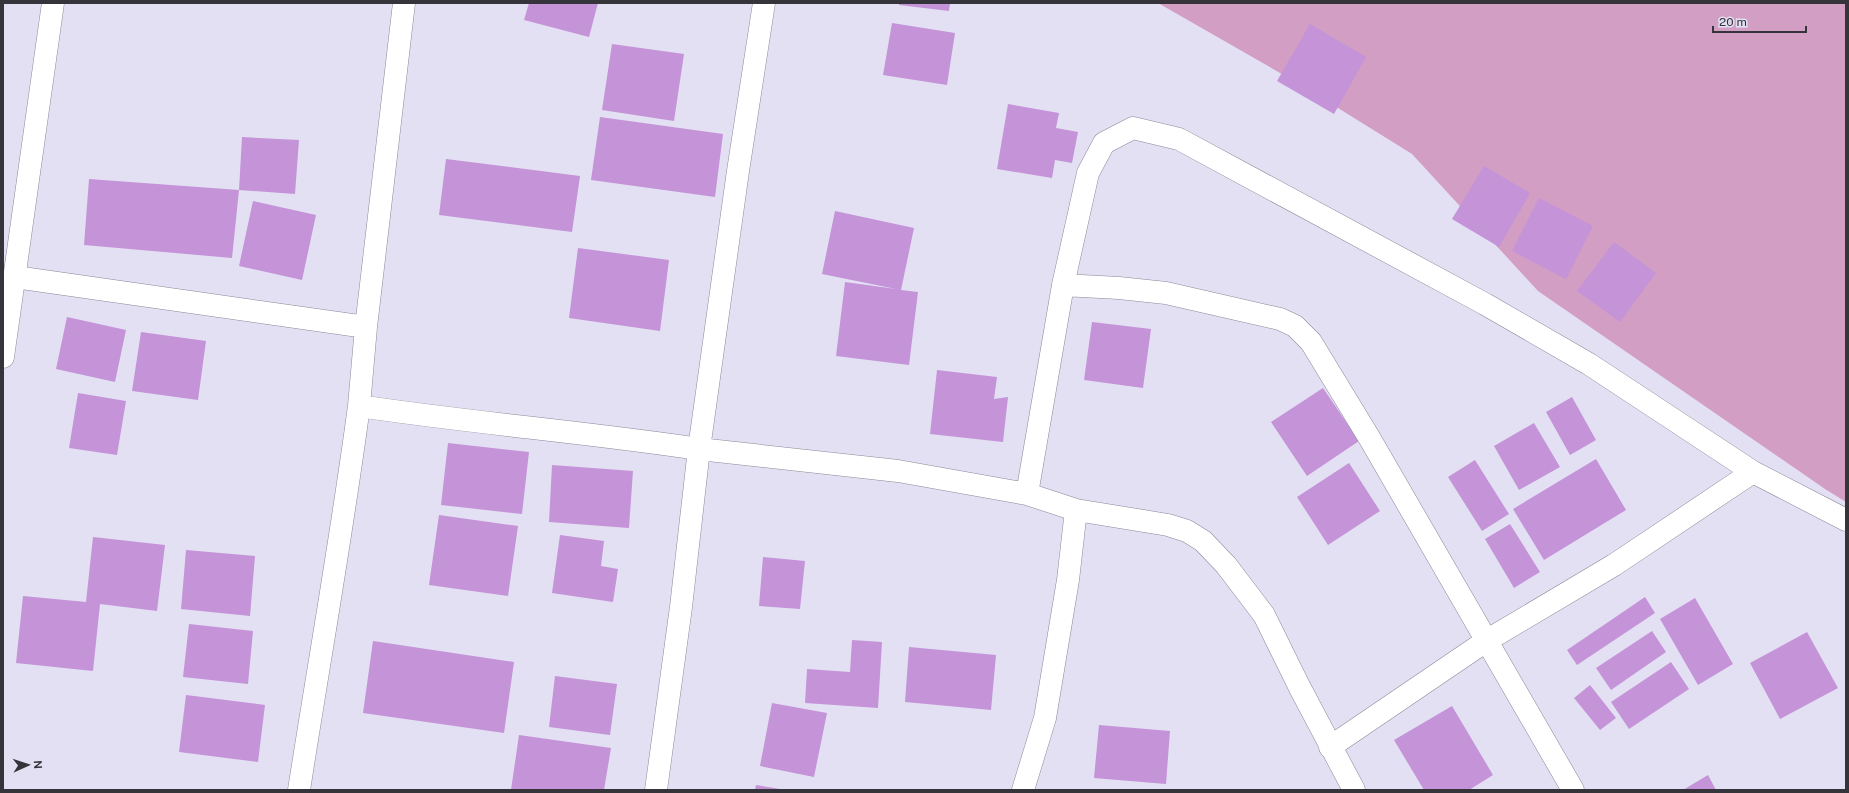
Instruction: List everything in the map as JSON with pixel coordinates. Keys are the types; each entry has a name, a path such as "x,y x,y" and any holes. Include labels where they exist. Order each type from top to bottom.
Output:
{"street":[{"path":"3,357 53,3"},
{"path":"299,790 349,482 359,406 366,327 404,3"},
{"path":"656,790 680,614 699,449 738,171 764,3"},
{"path":"1027,494 1063,285 1088,173 1104,143 1133,128 1179,139 1485,304 1582,360 1753,472 1846,520"},
{"path":"15,277 366,327"},
{"path":"1063,285 1119,288 1166,293 1280,319 1294,326 1311,342 1370,439 1573,790"},
{"path":"359,406 414,414 577,432 699,449 898,471 1027,494 1076,510 1168,525 1187,531 1203,541 1226,565 1264,614 1330,748 1354,790"},
{"path":"1330,748 1486,641 1614,565 1753,472"},
{"path":"1023,790 1045,718 1068,580 1076,510"}],"shaded area":[{"path":"1158,3 1846,3 1846,502 1538,291 1412,154 1301,85"}],"building":[{"path":"529,3 598,3 589,37 524,20"},
{"path":"899,3 950,3 949,11 899,5"},
{"path":"892,23 955,33 947,85 883,75"},
{"path":"1310,24 1366,57 1334,114 1277,81"},
{"path":"612,44 684,54 674,121 602,110"},
{"path":"1008,104 1059,113 1056,128 1078,132 1072,163 1055,160 1052,178 997,169"},
{"path":"600,117 723,134 715,197 591,180"},
{"path":"242,137 299,140 295,194 239,190"},
{"path":"446,159 580,176 572,232 439,215"},
{"path":"1484,166 1530,193 1499,247 1452,219"},
{"path":"89,179 239,190 232,258 84,245"},
{"path":"1539,198 1593,226 1566,279 1512,251"},
{"path":"253,201 316,215 302,280 239,266"},
{"path":"835,211 914,228 901,290 918,292 909,365 836,356 845,282 896,289 822,274"},
{"path":"1614,242 1656,273 1620,322 1577,291"},
{"path":"578,248 669,260 660,331 569,318"},
{"path":"67,317 126,330 115,382 56,369"},
{"path":"1092,322 1151,329 1143,388 1084,380"},
{"path":"141,332 206,341 198,400 132,391"},
{"path":"937,370 997,377 994,399 1008,397 1003,442 930,434"},
{"path":"1323,388 1359,441 1307,476 1271,422"},
{"path":"78,393 126,401 117,455 69,448"},
{"path":"1572,397 1596,440 1570,455 1546,412"},
{"path":"1534,423 1560,467 1519,490 1494,446"},
{"path":"448,443 529,452 522,514 441,505"},
{"path":"1596,459 1626,510 1544,560 1513,509"},
{"path":"1475,460 1509,514 1482,531 1448,477"},
{"path":"1349,463 1380,511 1328,545 1297,497"},
{"path":"552,465 633,471 629,528 549,522"},
{"path":"439,515 518,526 508,596 429,585"},
{"path":"1510,524 1540,572 1514,588 1485,539"},
{"path":"560,535 604,541 601,566 618,569 613,602 552,593"},
{"path":"93,537 165,545 157,611 100,604 93,671 16,663 23,596 86,602"},
{"path":"186,550 255,556 250,616 181,609"},
{"path":"763,557 805,561 800,609 759,606"},
{"path":"1645,597 1655,613 1577,665 1567,650"},
{"path":"1695,598 1733,664 1698,685 1660,619"},
{"path":"189,624 253,631 248,684 183,677"},
{"path":"1652,631 1666,652 1611,690 1596,668"},
{"path":"1807,632 1838,688 1780,719 1750,663"},
{"path":"852,640 882,642 878,708 805,703 807,669 850,672"},
{"path":"373,641 514,662 504,733 363,713"},
{"path":"909,647 996,655 991,710 905,702"},
{"path":"1671,662 1689,689 1629,729 1611,702"},
{"path":"555,676 617,684 610,735 549,727"},
{"path":"1590,685 1616,718 1600,730 1574,698"},
{"path":"186,695 265,705 258,762 179,752"},
{"path":"772,703 827,713 814,777 760,766"},
{"path":"1452,706 1493,775 1469,790 1424,790 1394,740"},
{"path":"1099,725 1170,731 1166,784 1094,778"},
{"path":"519,735 611,748 604,790 511,790"},
{"path":"1708,775 1716,790 1683,790"},
{"path":"756,785 780,789 780,790 755,790"}]}
